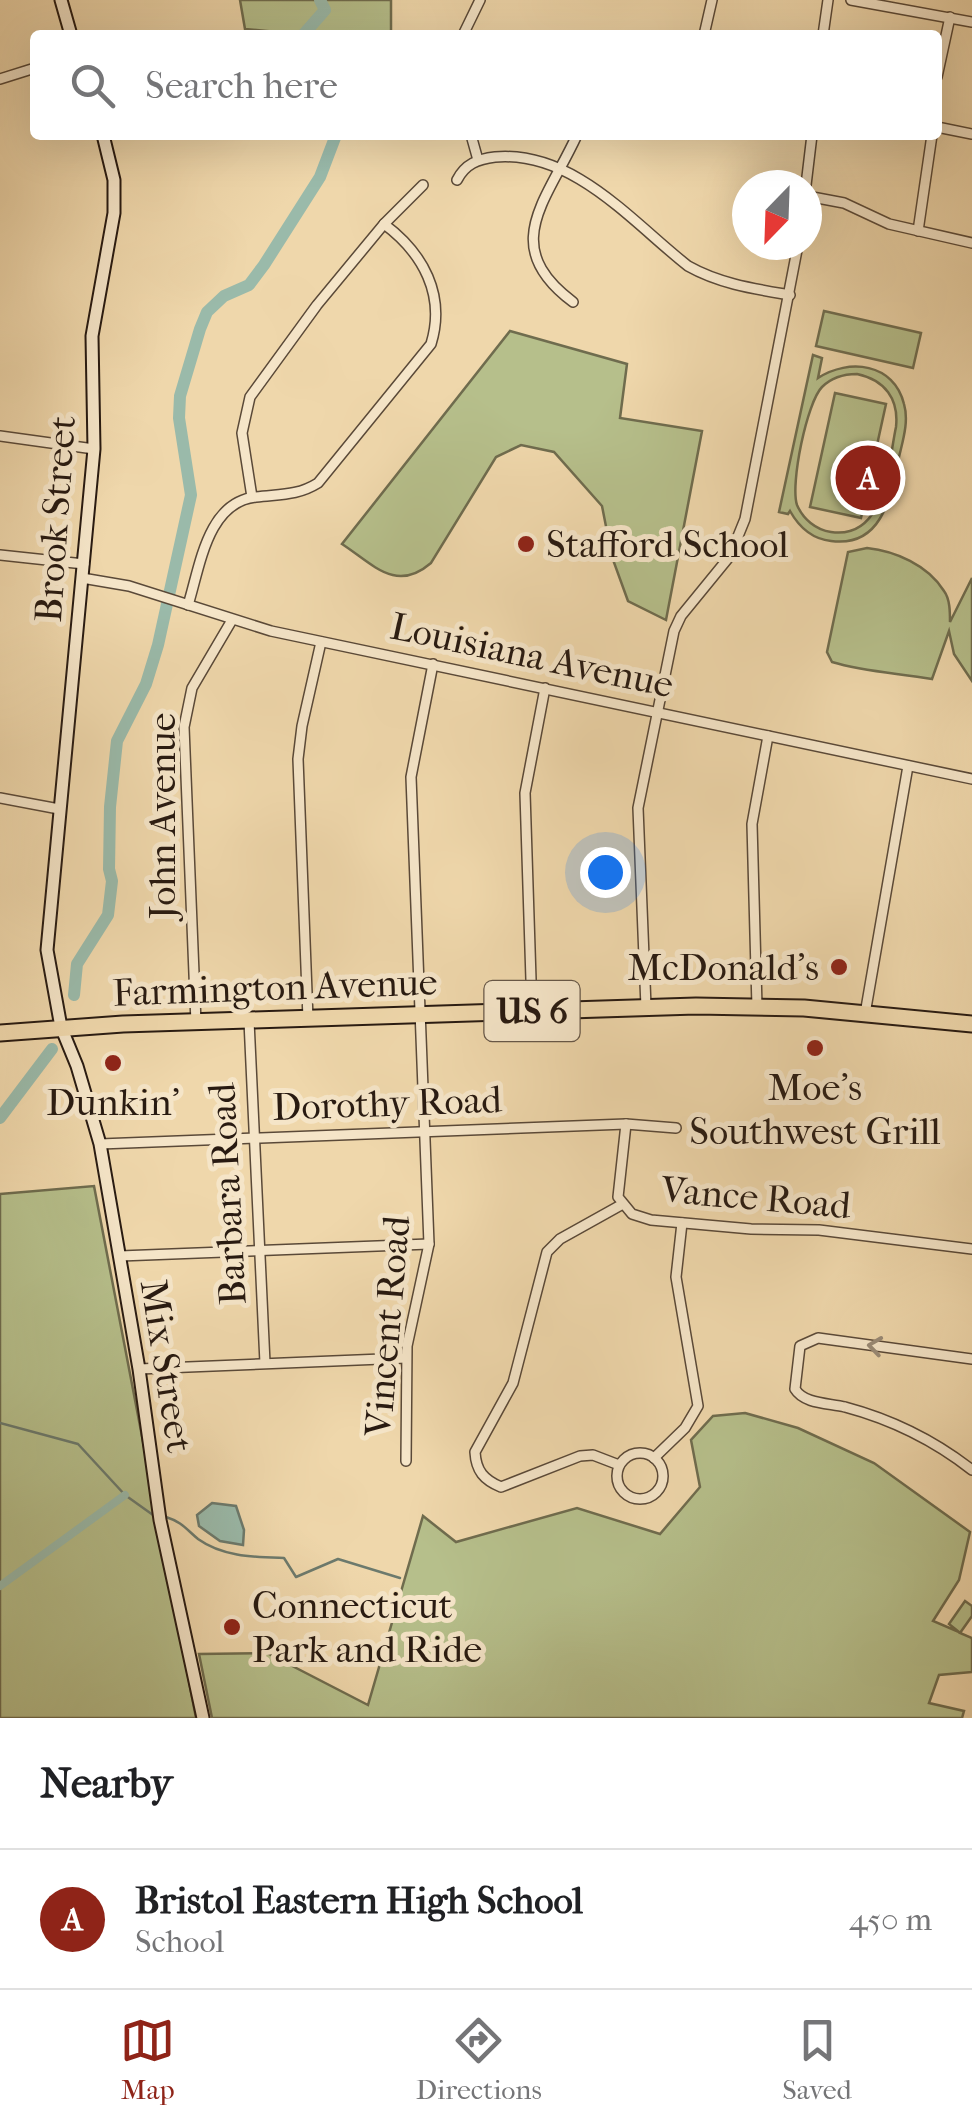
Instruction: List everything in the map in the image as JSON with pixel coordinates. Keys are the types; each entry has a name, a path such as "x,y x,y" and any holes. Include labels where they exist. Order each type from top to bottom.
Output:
{"highway":[{"name":"Farmington Avenue","path":"0,1033 61,1027 646,1007 757,1007 971,1020"}],"street":[{"path":"61,0 70,30"},
{"path":"465,30 480,0"},
{"path":"705,30 712,0"},
{"path":"824,30 828,0"},
{"path":"851,0 972,22"},
{"path":"942,54 950,17"},
{"path":"0,79 30,70"},
{"path":"942,128 972,134"},
{"name":"Brook Street","path":"61,1027 47,950 94,449 92,336 112,233 115,196 104,140"},
{"path":"472,140 478,160"},
{"path":"573,302 550,285 538,269 532,251 534,225 575,140"},
{"path":"808,170 811,140"},
{"path":"918,231 931,140"},
{"path":"457,180 462,170 478,160 528,158 561,168 593,188 703,275 737,286 790,295"},
{"path":"252,497 242,433 250,397 317,305 384,224 423,185"},
{"path":"822,199 844,203 889,224 972,243"},
{"path":"188,605 217,522 234,505 252,497 294,494 318,483 430,344 436,316 435,294 429,278 410,247 384,224"},
{"path":"646,1007 638,808 656,712 680,616 730,556 746,519 796,260"},
{"path":"0,436 94,449"},
{"path":"0,556 84,564"},
{"name":"Louisiana Avenue","path":"82,578 162,596 232,620 321,642 972,779"},
{"name":"John Avenue","path":"196,1023 184,727 192,688 232,620"},
{"path":"308,1020 298,759 321,642"},
{"name":"Vincent Road","path":"406,1461 406,1358 429,1244 411,777 433,664"},
{"path":"532,1011 525,792 545,688"},
{"path":"757,1007 752,824 768,736"},
{"path":"865,1014 908,766"},
{"path":"0,798 59,808"},
{"name":"Barbara Road","path":"250,1021 265,1364"},
{"name":"Mix Street","path":"61,1027 100,1144 160,1516 203,1718"},
{"name":"Dorothy Road","path":"100,1144 626,1124 676,1128"},
{"name":"Vance Road","path":"626,1124 618,1190 621,1205 638,1217 751,1229 818,1230 972,1249"},
{"path":"619,1465 592,1455 580,1456 502,1487 488,1482 481,1474 475,1452 513,1382 547,1252 560,1239 621,1205"},
{"path":"654,1458 685,1428 698,1406 677,1290 682,1223"},
{"path":"120,1256 429,1244"},
{"path":"972,1359 818,1338 800,1346 795,1388 803,1398 873,1415 928,1441 972,1470"},
{"path":"139,1368 406,1358"},
{"path":"635,1454 654,1458 662,1470 661,1483 646,1498 631,1497 620,1488 616,1474 619,1465 635,1454"}],"green space":[{"path":"240,0 391,0 391,30 245,29"},
{"path":"824,311 921,333 913,368 816,346"},
{"path":"510,331 627,364 620,418 702,431 666,620 628,601 612,557 602,506 554,452 521,445 496,457 431,563 418,572 407,576 385,573 342,544"},
{"path":"813,355 822,358 818,378 843,368 881,372 899,390 906,417 888,502 873,528 849,541 831,541 807,531 790,511 779,512","holes":["847,375 867,377 888,392 895,408 896,427 886,479 874,512 863,524 849,531 825,531 803,515 795,495 806,425 822,387"]},
{"path":"835,393 886,404 861,518 810,507"},
{"path":"867,548 899,556 929,574 946,594 950,622 972,578 972,681 954,654 949,631 932,679 832,662 827,652 848,552"},
{"path":"94,1186 196,1718 0,1718 0,1194"},
{"path":"745,1413 798,1428 874,1463 970,1532 959,1580 933,1621 959,1632 949,1624 965,1601 972,1606 972,1616 960,1633 972,1638 972,1672 939,1675 929,1703 964,1711 962,1718 212,1718 199,1654 267,1653 368,1705 423,1516 456,1542 577,1508 660,1534 700,1487 691,1440 713,1416"}],"shaded area":[{"path":"212,1503 236,1506 244,1530 243,1545 220,1541 199,1526 197,1515"}],"waterway":[{"path":"307,30 325,10 320,0"},
{"path":"74,995 77,964 108,915 112,881 110,807 117,741 146,684 158,645 191,495 179,418 180,396 200,329 207,312 224,296 249,285 264,265 320,177 334,140"},
{"path":"0,1118 52,1049"},
{"path":"0,1423 78,1444 125,1495 153,1515"},
{"path":"0,1586 125,1495"},
{"path":"166,1517 218,1549 284,1558 296,1577 338,1559 400,1578"}],"place":[{"name":"Bristol Eastern High School","path":"868,478"},
{"name":"Stafford School","path":"526,544"},
{"name":"McDonald's","path":"839,967"},
{"name":"Moe's Southwest Grill","path":"815,1048"},
{"name":"Dunkin'","path":"113,1063"},
{"name":"Connecticut Park and Ride","path":"232,1627"}]}
